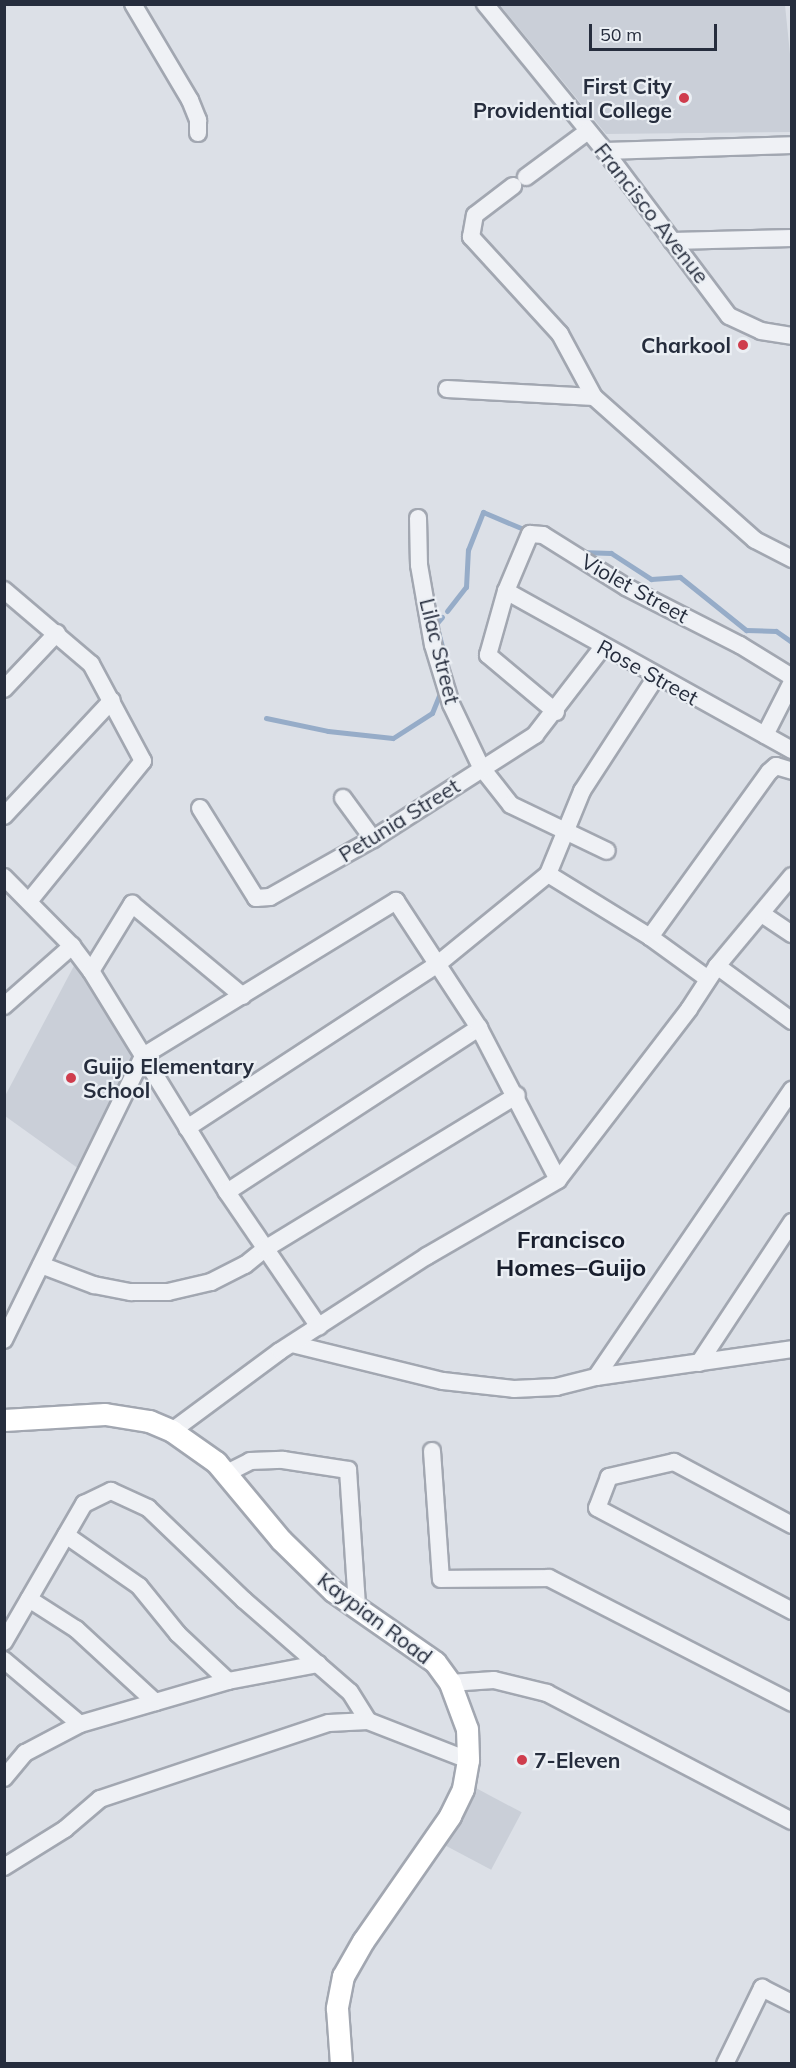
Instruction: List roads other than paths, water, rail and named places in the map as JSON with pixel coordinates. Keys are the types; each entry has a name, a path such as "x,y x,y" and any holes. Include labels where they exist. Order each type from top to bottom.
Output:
{"main road":[{"name":"Kaypian Road","path":"4,1420 105,1414 150,1420 172,1431 216,1462 281,1540 333,1592 435,1662 450,1683 467,1729 468,1760 463,1789 450,1816 363,1941 343,1976 337,2008 341,2064"}],"street":[{"path":"133,4 190,100 198,120 198,133"},
{"name":"Francisco Avenue","path":"485,4 605,151 729,316 761,331 792,336"},
{"path":"588,131 475,214 471,237 560,334 594,397 755,540 792,559"},
{"path":"605,151 792,145"},
{"path":"672,241 792,238"},
{"path":"447,389 594,397"},
{"name":"Lilac Street","path":"418,518 419,565 434,645 451,704 481,767 511,805 607,851"},
{"name":"Violet Street","path":"506,591 528,537 543,535 626,587 740,645 792,677"},
{"path":"4,590 57,633 90,664 144,761 30,900"},
{"path":"506,591 488,655 556,712"},
{"name":"Rose Street","path":"506,591 602,648 792,750"},
{"path":"4,689 57,633"},
{"name":"Petunia Street","path":"200,808 261,900 373,839 481,767 536,735 556,712 602,648"},
{"path":"187,1128 439,963 548,874 566,830 608,748 656,677"},
{"path":"765,735 792,682"},
{"path":"4,816 112,700"},
{"path":"650,937 770,772 776,766 792,771"},
{"path":"344,798 373,839"},
{"path":"548,874 792,1021"},
{"path":"172,1431 292,1344 427,1256 558,1180 713,973 792,876"},
{"path":"4,877 30,900 72,946 91,971 227,1192 319,1328"},
{"path":"4,1340 143,1056 396,901 439,963 479,1028 517,1095 558,1180"},
{"path":"91,971 132,904 243,996"},
{"path":"762,914 792,934"},
{"path":"4,1006 72,946"},
{"path":"227,1192 479,1028"},
{"path":"596,1377 792,1090"},
{"path":"41,1265 94,1285 131,1292 168,1292 211,1282 245,1265 265,1249 517,1095"},
{"path":"699,1363 792,1222"},
{"path":"292,1344 443,1382 514,1389 556,1387 596,1377 792,1349"},
{"path":"432,1451 441,1579 549,1578 792,1703"},
{"path":"225,1474 250,1461 261,1460 295,1461 348,1470 357,1607"},
{"path":"792,1525 674,1462 609,1476 597,1508 792,1611"},
{"path":"4,1642 84,1503 111,1491 148,1508 351,1692 368,1721"},
{"path":"66,1535 140,1586 178,1634 228,1681"},
{"path":"29,1599 76,1629 155,1702"},
{"path":"4,1660 80,1724"},
{"path":"4,1778 25,1753 80,1724 228,1681 318,1664"},
{"path":"450,1683 494,1680 547,1693 792,1821"},
{"path":"5,1863 64,1829 99,1799 329,1723 368,1721 468,1760"},
{"path":"725,2064 762,1988 792,2004"}],"waterway":[{"path":"447,611 466,587 468,550 483,512 528,531"},
{"path":"581,552 611,553 651,579 680,577 746,630 776,631 792,642"},
{"path":"442,617 436,624 445,657"},
{"path":"266,718 328,731 393,738 432,713 442,688"}],"place":[{"name":"First City Providential College","path":"684,98"},
{"name":"Charkool","path":"743,345"},
{"name":"Guijo Elementary School","path":"71,1078"},
{"name":"7-Eleven","path":"522,1760"}],"district":[{"name":"Francisco Homes–Guijo","path":"571,1254"}]}
